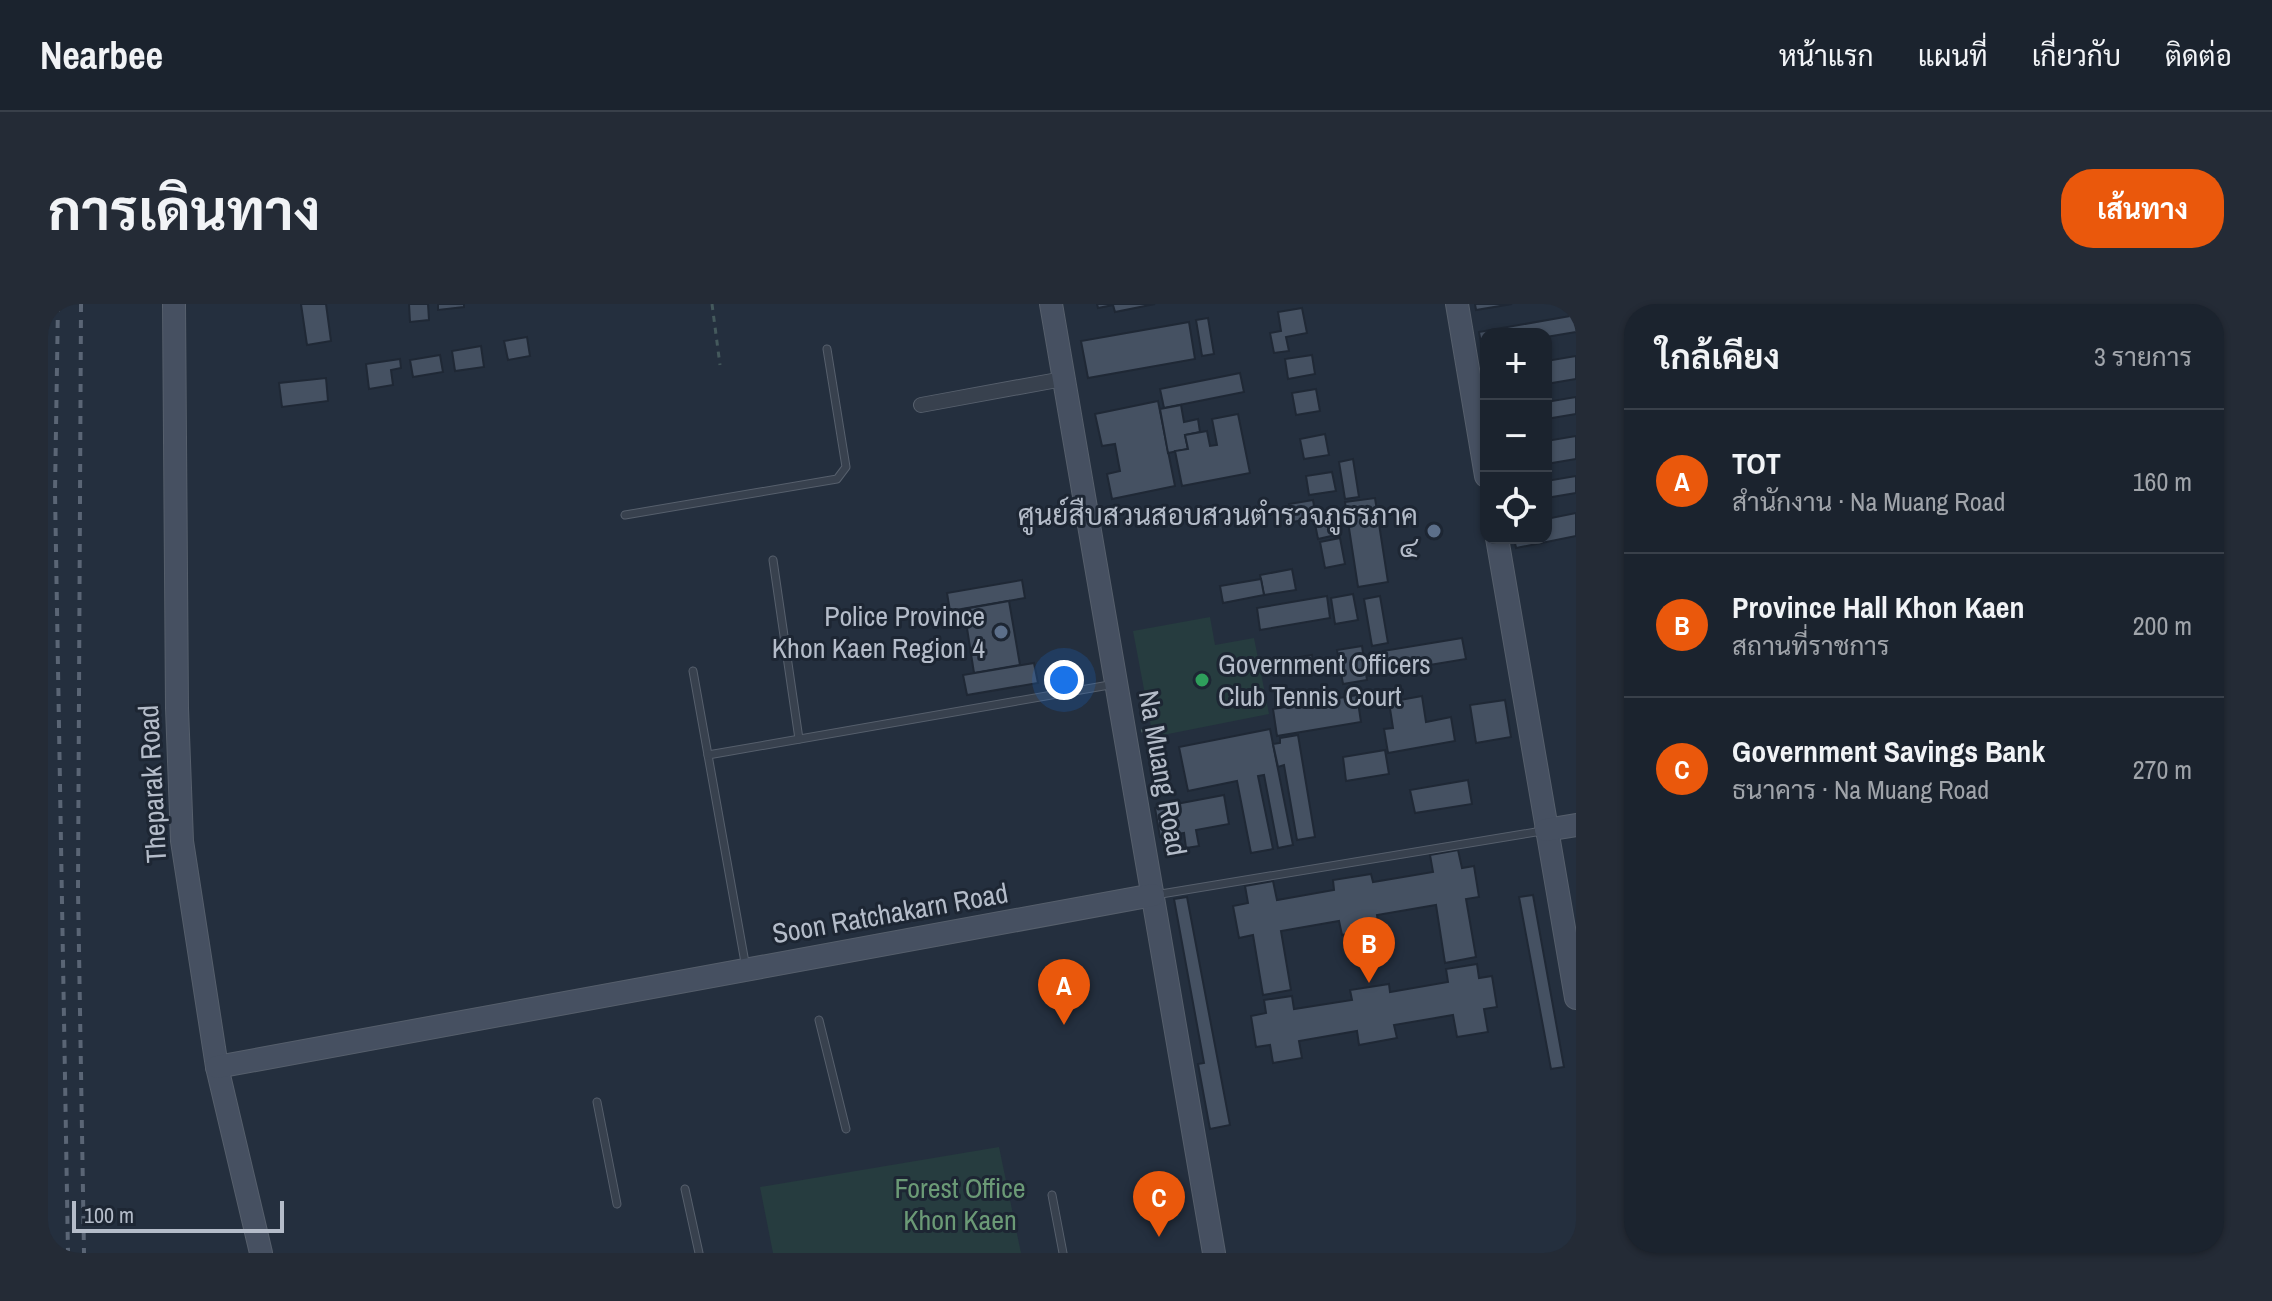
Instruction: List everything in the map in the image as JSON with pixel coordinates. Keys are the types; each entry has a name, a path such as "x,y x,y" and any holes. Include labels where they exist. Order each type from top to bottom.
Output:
{"street":[{"name":"Theparak Road","path":"174,304 177,708 182,841 217,1067 261,1253"},
{"name":"Na Muang Road","path":"1051,304 1214,1253"},
{"path":"1457,304 1485,472"},
{"path":"921,405 1063,379"},
{"path":"1498,544 1576,998"},
{"name":"Soon Ratchakarn Road","path":"1546,830 1576,825"},
{"name":"Soon Ratchakarn Road","path":"217,1067 1153,895"}],"lane":[{"path":"625,515 837,479 846,467 827,349"},
{"path":"773,560 799,739"},
{"path":"693,671 747,970"},
{"path":"708,755 1117,684"},
{"name":"Soon Ratchakarn Road","path":"1153,895 1546,830"},
{"path":"819,1020 846,1129"},
{"path":"597,1102 617,1204"},
{"path":"685,1189 699,1253"},
{"path":"1052,1195 1063,1253"}],"path":[{"path":"712,304 720,365"}],"green space":[{"name":"Government Officers Club Tennis Court","path":"1210,617 1215,645 1254,638 1269,714 1153,737 1133,631"},
{"name":"Forest Office Khon Kaen","path":"999,1147 1021,1253 773,1253 760,1187"}],"building":[{"path":"301,304 326,304 331,341 307,345"},
{"path":"409,304 428,304 429,320 410,322"},
{"path":"438,304 464,304 464,307 438,310"},
{"path":"1097,304 1155,304 1115,312 1113,305 1098,308"},
{"path":"1475,304 1512,304 1476,310"},
{"path":"1302,308 1307,333 1286,337 1289,351 1274,353 1270,333 1281,331 1278,312"},
{"path":"1576,315 1576,332 1552,336 1552,328 1502,328"},
{"path":"1208,318 1214,354 1202,356 1196,320"},
{"path":"1189,322 1195,359 1088,378 1081,341"},
{"path":"527,337 530,356 508,360 504,341"},
{"path":"481,346 484,367 455,371 452,351"},
{"path":"440,355 443,372 413,377 410,360"},
{"path":"1312,355 1315,374 1288,379 1285,359"},
{"path":"1576,356 1576,379 1552,383 1552,360"},
{"path":"400,359 401,368 391,370 393,385 369,389 366,364"},
{"path":"1240,373 1244,392 1164,408 1160,389"},
{"path":"326,378 328,401 282,407 279,383"},
{"path":"1316,389 1320,411 1296,415 1292,393"},
{"path":"1576,397 1576,414 1552,418 1552,401"},
{"path":"1158,401 1175,486 1112,499 1107,474 1120,471 1115,444 1102,446 1095,414"},
{"path":"1181,405 1184,422 1198,419 1200,432 1185,435 1188,449 1168,453 1160,409"},
{"path":"1238,414 1250,473 1182,486 1175,451 1188,449 1185,435 1207,431 1210,446 1217,445 1212,419"},
{"path":"1325,434 1329,455 1304,459 1300,439"},
{"path":"1576,436 1576,459 1552,463 1552,440"},
{"path":"1353,459 1359,497 1345,499 1339,462"},
{"path":"1332,472 1336,491 1309,495 1306,476"},
{"path":"1576,476 1576,493 1552,497 1552,480"},
{"path":"1375,498 1388,582 1358,587 1345,502"},
{"path":"1313,500 1316,518 1292,522 1289,504"},
{"path":"1576,513 1576,536 1552,541 1552,518"},
{"path":"1337,519 1340,534 1318,539 1315,524"},
{"path":"1340,538 1345,564 1325,568 1320,542"},
{"path":"1515,544 1536,544 1516,548"},
{"path":"1292,569 1296,590 1264,595 1260,575"},
{"path":"1261,579 1264,595 1223,603 1220,586"},
{"path":"1022,580 1025,598 950,611 947,593"},
{"path":"1353,594 1358,620 1335,624 1331,598"},
{"path":"1327,596 1330,618 1260,630 1257,608"},
{"path":"1380,596 1388,643 1372,646 1364,599"},
{"path":"1009,601 1020,665 974,673 964,609"},
{"path":"1462,638 1466,659 1387,672 1383,651"},
{"path":"1362,646 1367,680 1343,684 1337,650"},
{"path":"1312,655 1314,672 1290,676 1287,659"},
{"path":"1034,663 1038,683 967,695 963,675"},
{"path":"1357,695 1361,722 1277,736 1273,709"},
{"path":"1422,696 1426,722 1451,717 1455,741 1388,753 1384,729 1393,728 1389,702"},
{"path":"1505,700 1511,737 1476,743 1470,705"},
{"path":"1270,729 1293,845 1278,848 1264,775 1258,776 1273,849 1251,853 1237,781 1188,791 1179,747"},
{"path":"1298,735 1315,837 1297,840 1284,765 1278,767 1273,744 1280,743 1280,738"},
{"path":"1385,750 1389,774 1346,781 1343,757"},
{"path":"1468,780 1472,804 1415,813 1410,790"},
{"path":"1224,795 1229,824 1196,830 1199,846 1186,848 1184,833 1160,837 1155,808"},
{"path":"1458,850 1462,868 1474,866 1479,897 1466,899 1476,957 1445,963 1436,905 1377,915 1379,928 1342,935 1339,921 1281,931 1291,990 1263,995 1253,935 1239,938 1233,906 1248,903 1245,886 1273,881 1277,900 1334,890 1333,880 1371,874 1373,882 1433,872 1430,855"},
{"path":"1533,895 1564,1067 1551,1069 1519,897"},
{"path":"1187,897 1230,1125 1210,1129 1198,1064 1204,1063 1174,899"},
{"path":"1477,964 1479,978 1492,976 1497,1007 1484,1009 1488,1032 1457,1037 1453,1015 1394,1025 1397,1038 1359,1045 1357,1031 1299,1041 1302,1058 1273,1063 1270,1045 1256,1047 1251,1016 1266,1013 1264,1000 1292,996 1294,1009 1352,1000 1350,990 1389,984 1390,992 1448,982 1446,969"}],"railway":[{"path":"58,304 55,492 68,1253"},
{"path":"81,304 78,890 84,1253"}],"place":[{"name":"ศูนย์สืบสวนสอบสวนตำรวจภูธรภาค ๔","path":"1434,531"},
{"name":"Police Province Khon Kaen Region 4","path":"1001,632"},
{"name":"Government Officers Club Tennis Court","path":"1202,680"},
{"name":"Province Hall Khon Kaen","path":"1369,983"},
{"name":"TOT","path":"1064,1025"},
{"name":"Government Savings Bank","path":"1159,1237"}]}
